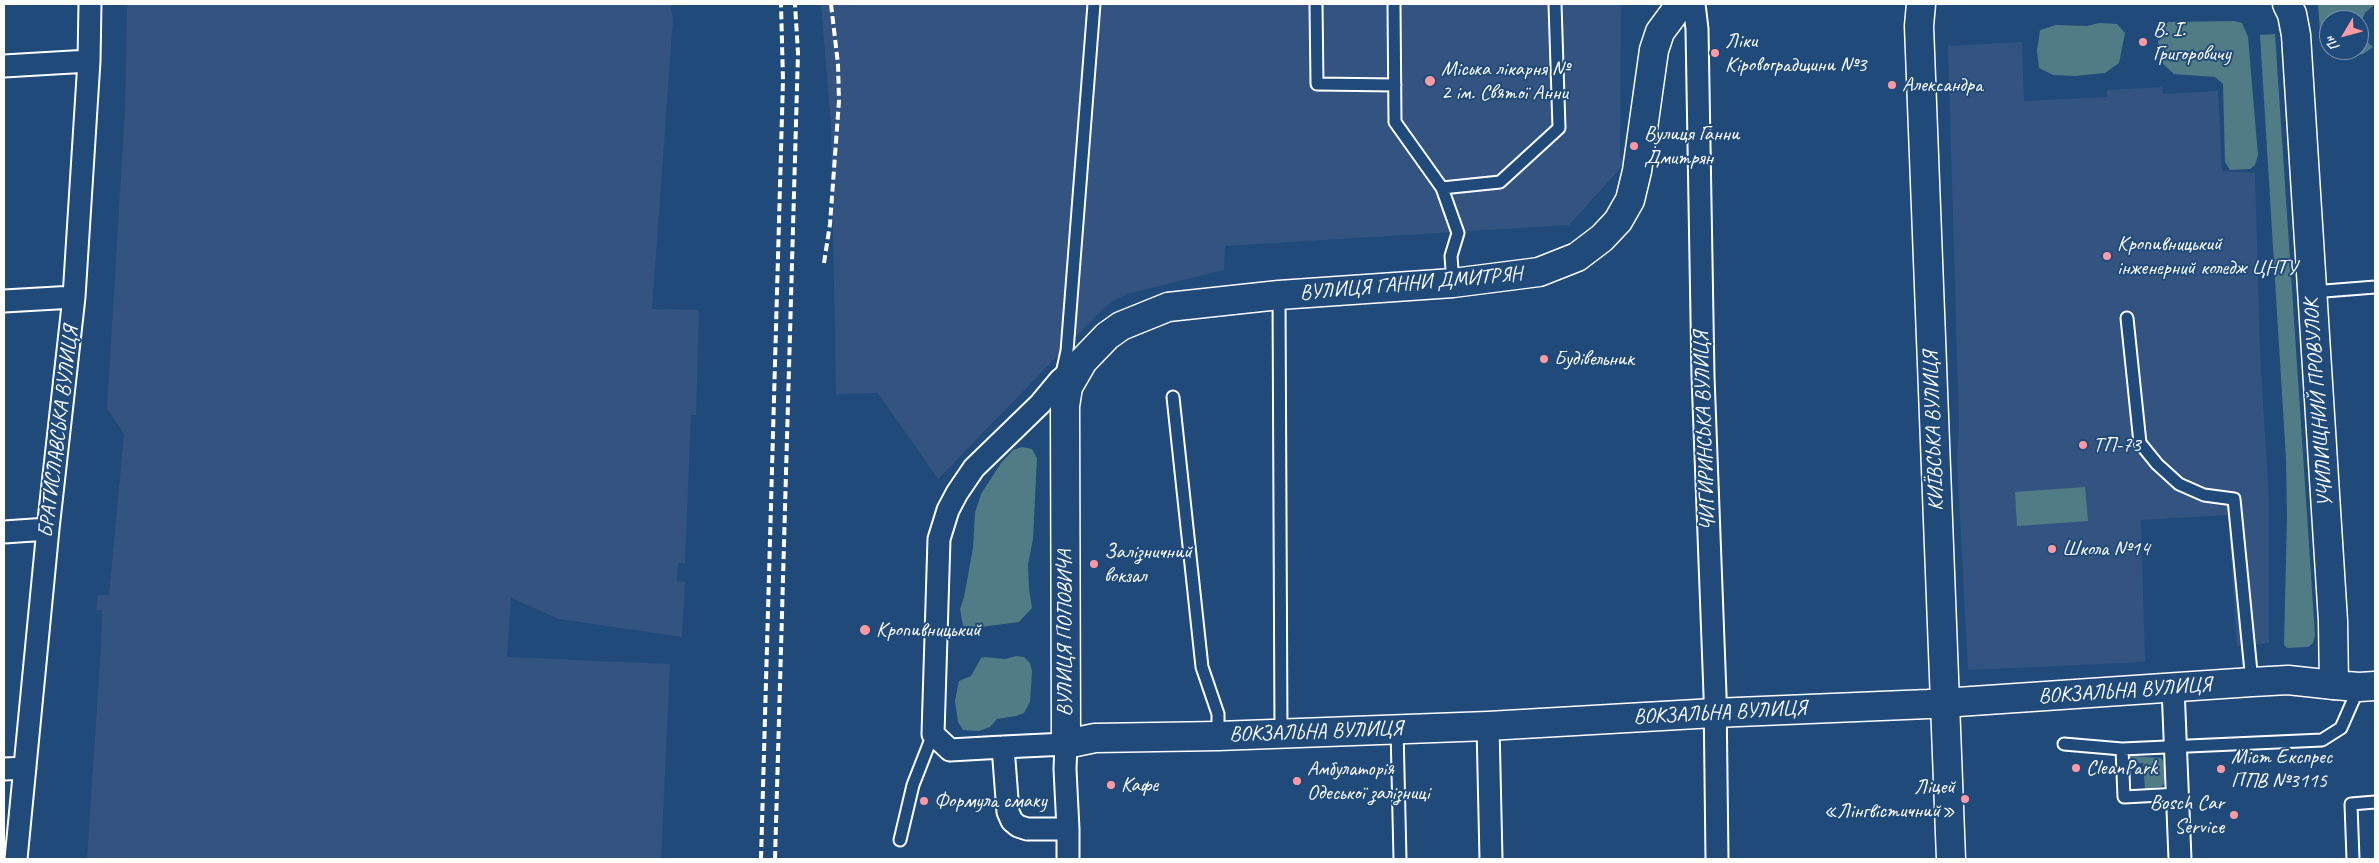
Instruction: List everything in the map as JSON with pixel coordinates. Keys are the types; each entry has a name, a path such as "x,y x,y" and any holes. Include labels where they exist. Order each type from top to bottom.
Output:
{"street":[{"name":"БРАТИСЛАВСЬКА ВУЛИЦЯ","path":"22,848 14,769 48,529 74,297 89,61 90,4"},
{"name":"ВУЛИЦЯ ГАННИ ДМИТРЯН","path":"1065,406 1068,387 1083,362 1107,336 1121,326 1163,309 1184,304 1279,295 1453,284 1539,272 1576,258 1602,238 1618,221 1630,200 1637,172 1657,41 1669,19 1684,4"},
{"name":"ЧИГИРИНСЬКА ВУЛИЦЯ","path":"1694,4 1697,29 1703,376 1717,859"},
{"name":"КИЇВСЬКА ВУЛИЦЯ","path":"1921,4 1919,26 1950,859"},
{"name":"УЧИЛИЩНИЙ ПРОВУЛОК","path":"2286,4 2292,14 2296,35 2332,611 2356,686"},
{"path":"4,66 89,61"},
{"path":"4,302 74,297"},
{"path":"1066,744 950,750 933,734 939,539 943,524 957,493 974,468 1040,404 1060,380 1083,362"},
{"name":"ВУЛИЦЯ ПОПОВИЧА","path":"1065,406 1068,859"},
{"path":"4,532 48,529"},
{"name":"ВОКЗАЛЬНА ВУЛИЦЯ","path":"1066,744 1095,738 1218,736 1281,732 1488,726 1714,713 1944,703 2288,680 2356,686"},
{"path":"2173,687 2179,794 2180,859"},
{"path":"1488,726 1491,859"},
{"path":"1003,747 1008,812 1012,820 1018,826 1027,828 1068,829"}],"lane":[{"path":"1060,380 1067,351 1094,4"},
{"path":"1316,4 1317,84 1395,86"},
{"path":"1394,4 1395,122 1442,188 1458,233 1451,256 1453,284"},
{"path":"1442,188 1500,182 1559,128 1555,4"},
{"path":"2312,292 2375,287"},
{"path":"1279,295 1281,732"},
{"path":"2127,318 2140,443 2179,484 2204,496 2234,498 2252,682"},
{"path":"1173,397 1202,667 1218,714 1218,736"},
{"path":"2064,744 2122,748 2177,748 2322,740 2341,728 2356,686"},
{"path":"1397,729 1400,859"},
{"path":"900,840 913,785 933,734"},
{"path":"2122,748 2124,797 2179,794"},
{"path":"2354,859 2351,804 2375,802"}],"shaded area":[{"path":"127,4 678,4 670,6 673,18 652,309 699,310 696,415 691,415 685,563 678,563 677,581 685,582 682,637 559,619 511,598 507,657 670,664 661,859 87,859 101,646 102,610 96,610 98,595 109,595 124,434 107,408 125,110"},
{"path":"821,4 1621,4 1620,157 1626,162 1569,225 1225,246 1224,270 1127,294 1109,303 938,479 878,393 836,394 831,124"},
{"path":"2022,42 2024,101 2107,97 2107,90 2162,87 2163,94 2218,91 2222,171 2255,173 2260,352 2269,501 2269,643 2237,646 2228,515 2141,520 2145,662 1968,670 1957,460 1959,425 1948,46"}],"green space":[{"path":"2318,4 2375,4 2368,10 2319,10 2319,18"},
{"path":"2234,21 2242,23 2248,37 2258,155 2255,165 2250,169 2230,170 2225,162 2223,84 2215,77 2174,74 2161,62 2158,41 2162,38 2162,28 2168,22"},
{"path":"2099,23 2117,24 2125,33 2119,63 2105,73 2075,76 2053,75 2039,68 2037,51 2040,30 2056,25 2087,26"},
{"path":"2275,34 2315,635 2313,643 2308,647 2287,648 2284,645 2287,517 2286,459 2260,35"},
{"path":"1022,447 1032,449 1037,458 1033,539 1028,564 1032,608 1019,622 981,627 963,626 960,609 973,548 975,513 981,494 1001,463 1013,450"},
{"path":"2085,487 2088,521 2017,526 2015,492"},
{"path":"1016,656 1024,657 1030,663 1032,671 1030,702 1024,713 997,719 990,727 979,731 963,730 958,722 955,701 959,681 971,676 981,658 1005,659"},
{"path":"2130,756 2161,758 2167,767 2164,784 2161,787 2145,789 2143,763 2130,763"}],"railway":[{"path":"761,859 783,80 781,4"},
{"path":"775,859 798,53 795,4"},
{"path":"824,263 830,224 839,101 838,64 831,4"}],"place":[{"name":"В. І. Григоровичу","path":"2143,42"},
{"name":"Ліки Кіровоградщини №3","path":"1715,53"},
{"name":"Міська лікарня № 2 ім. Святої Анни","path":"1430,81"},
{"name":"Александра","path":"1892,85"},
{"name":"Вулиця Ганни Дмитрян","path":"1634,146"},
{"name":"Кропивницький інженерний коледж ЦНТУ","path":"2107,256"},
{"name":"Будівельник","path":"1544,359"},
{"name":"ТП-73","path":"2083,445"},
{"name":"Школа №14","path":"2052,549"},
{"name":"Залізничний вокзал","path":"1094,564"},
{"name":"Кропивницький","path":"865,630"},
{"name":"CleanPark","path":"2076,768"},
{"name":"Міст Експрес ППВ №3115","path":"2221,769"},
{"name":"Амбулаторія Одеської залізниці","path":"1297,781"},
{"name":"Кафе","path":"1111,785"},
{"name":"Ліцей «Лінгвістичний»","path":"1965,799"},
{"name":"Формула смаку","path":"924,801"},
{"name":"Bosch Car Service","path":"2234,815"}]}
